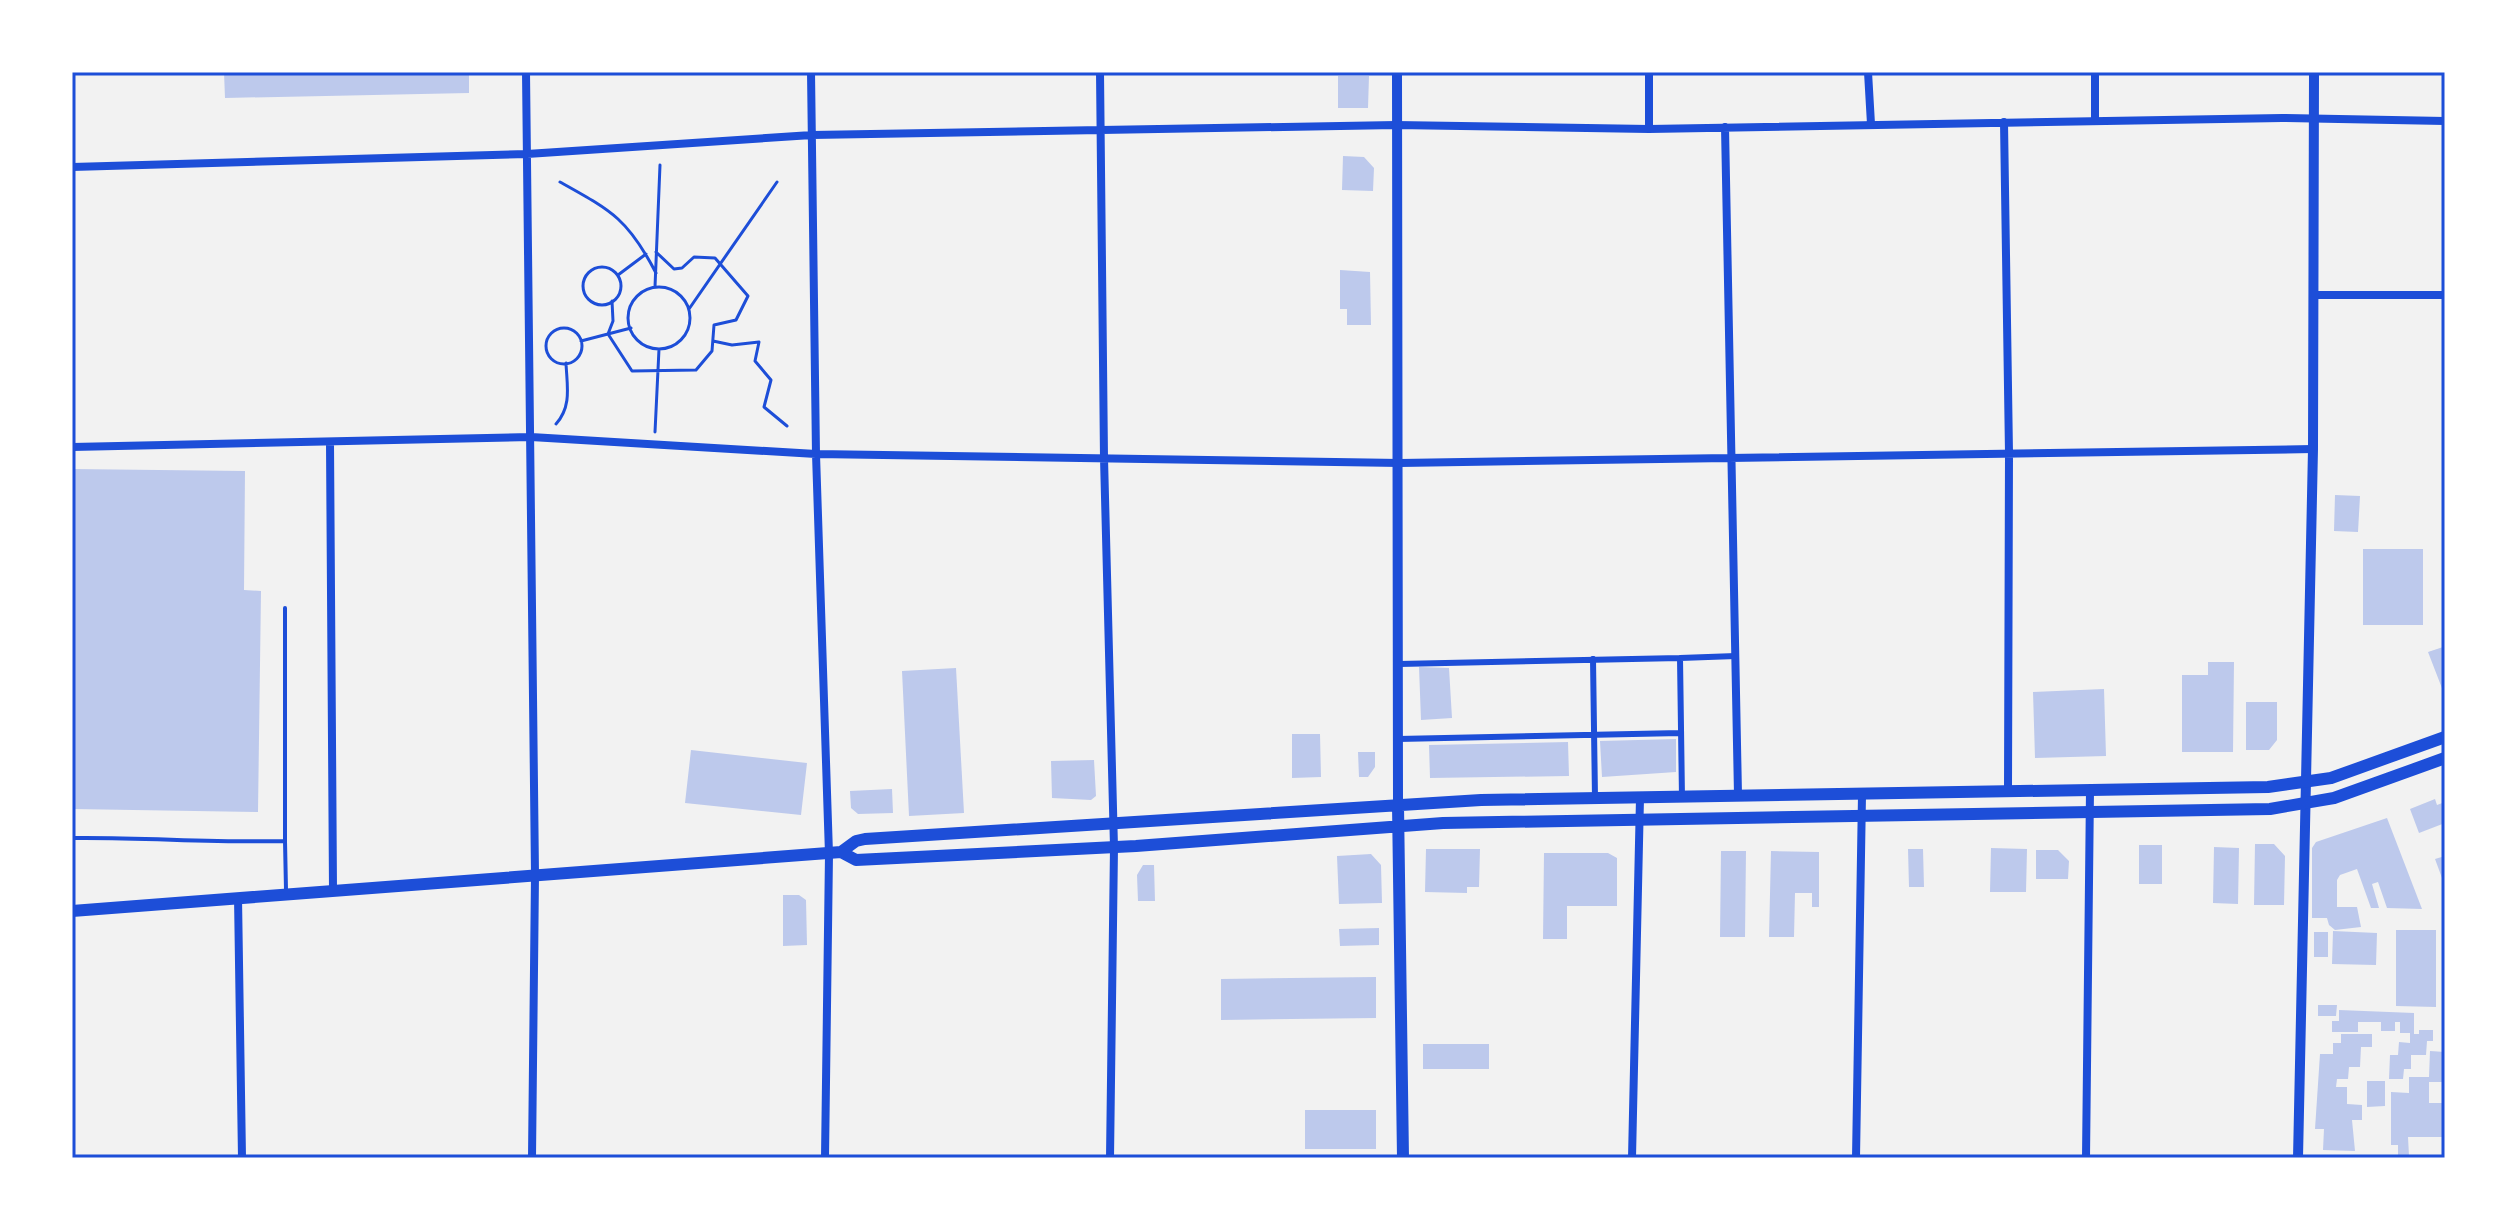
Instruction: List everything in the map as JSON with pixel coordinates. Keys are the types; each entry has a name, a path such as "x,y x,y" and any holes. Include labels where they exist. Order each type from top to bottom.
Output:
{"main road":[{"path":"835,853 856,860 1398,805 1738,795 2268,787 2331,778 2445,737"},
{"path":"72,911 835,853 865,839 1114,836 1640,817 2270,809 2334,798 2445,758"},
{"path":"1398,805 1403,1158"}],"street":[{"path":"526,72 535,875 532,1158"},
{"path":"811,72 816,454 835,853 825,1158"},
{"path":"1100,72 1104,458 1114,836 1110,1158"},
{"path":"1397,72 1400,463 1398,805"},
{"path":"1649,72 1649,129"},
{"path":"1868,72 1871,124"},
{"path":"2095,72 2095,121"},
{"path":"2298,1158 2313,449 2314,72"},
{"path":"72,167 527,154 812,135 1396,125 1649,129 2095,121 2445,121"},
{"path":"2004,122 2009,453 2008,790"},
{"path":"1725,127 1734,459 1738,795"},
{"path":"2313,295 2445,295"},
{"path":"72,447 531,437 816,454 1400,463 2313,449"},
{"path":"330,443 333,889"},
{"path":"1399,664 1736,656"},
{"path":"1680,658 1682,798"},
{"path":"1593,659 1595,798"},
{"path":"1398,739 1681,733"},
{"path":"2086,1158 2090,790"},
{"path":"1856,1158 1862,795"},
{"path":"1632,1158 1640,798"},
{"path":"238,897 242,1158"}],"lane":[{"path":"285,608 286,893"},
{"path":"72,838 142,837 202,843 285,841"}],"path":[{"path":"655,287 660,165"},
{"path":"560,182 613,212 629,226 656,273"},
{"path":"689,309 777,182"},
{"path":"608,334 632,371 658,373 696,370 712,351 714,325 736,320 748,296 722,262 701,255 682,268 674,269 656,252"},
{"path":"618,275 646,254"},
{"path":"608,334 613,321 612,301 621,286 618,275 602,267 590,271 584,282 586,294 594,303 612,301"},
{"path":"655,287 674,290 689,309 690,324 686,334 679,342 659,349 639,341 631,328 629,313 632,304 646,290 655,287"},
{"path":"564,328 575,332 581,341 580,353 566,363 550,358 546,347 549,336 564,328"},
{"path":"581,341 631,328"},
{"path":"713,340 732,345 759,342 755,361 771,380 764,407 787,426"},
{"path":"655,432 659,349"},
{"path":"549,432 565,415 568,403 566,363"}],"building":[{"path":"224,72 469,72 469,93 225,98"},
{"path":"1338,76 1369,76 1368,108 1338,108"},
{"path":"1343,156 1364,157 1374,168 1373,191 1342,190"},
{"path":"1340,270 1370,272 1371,325 1347,325 1347,309 1340,309"},
{"path":"72,469 245,471 244,590 261,591 258,812 72,809"},
{"path":"2335,495 2360,496 2358,532 2334,531"},
{"path":"2363,549 2423,549 2423,625 2363,625"},
{"path":"2445,648 2445,696 2428,652"},
{"path":"2208,662 2234,662 2233,752 2182,752 2182,675 2208,675"},
{"path":"1419,667 1449,668 1452,718 1421,720"},
{"path":"956,668 964,813 909,816 902,671"},
{"path":"2104,689 2106,756 2035,758 2033,692"},
{"path":"2246,702 2277,702 2277,740 2269,750 2246,750"},
{"path":"1292,734 1320,734 1321,777 1292,778"},
{"path":"1676,739 1676,772 1602,777 1600,741"},
{"path":"1568,742 1569,776 1430,778 1429,745"},
{"path":"691,750 807,763 801,815 685,803"},
{"path":"1358,752 1375,752 1375,767 1368,777 1359,777"},
{"path":"1094,760 1096,796 1091,800 1052,798 1051,761"},
{"path":"892,789 893,813 858,814 851,808 850,791"},
{"path":"2435,799 2437,805 2445,802 2445,823 2419,833 2410,809"},
{"path":"2387,818 2422,909 2387,908 2378,882 2372,884 2379,908 2371,908 2357,869 2340,875 2337,880 2337,907 2357,907 2361,927 2335,930 2327,918 2312,918 2312,848 2316,842"},
{"path":"2255,844 2274,844 2285,856 2284,905 2254,905"},
{"path":"2139,845 2162,845 2162,884 2139,884"},
{"path":"2214,847 2239,848 2238,904 2213,903"},
{"path":"1991,848 2027,849 2026,892 1990,892"},
{"path":"1426,849 1480,849 1479,887 1467,887 1467,893 1425,892"},
{"path":"1908,849 1923,849 1924,887 1909,887"},
{"path":"2036,850 2058,850 2069,861 2068,879 2036,879"},
{"path":"1721,851 1746,851 1745,937 1720,937"},
{"path":"1771,851 1819,852 1819,907 1812,907 1812,893 1795,893 1794,937 1769,937"},
{"path":"1544,853 1608,853 1617,858 1617,906 1567,906 1567,939 1543,939"},
{"path":"1371,854 1381,865 1382,903 1339,904 1337,856"},
{"path":"2445,856 2445,877 2442,878 2435,859"},
{"path":"1143,865 1154,865 1155,901 1138,901 1137,875"},
{"path":"783,895 799,895 806,900 807,945 783,946"},
{"path":"1379,928 1379,945 1340,946 1339,929"},
{"path":"2396,930 2436,930 2436,1007 2396,1006"},
{"path":"2333,931 2377,933 2376,965 2332,964"},
{"path":"2314,932 2328,932 2328,957 2314,957"},
{"path":"1376,977 1376,1018 1221,1020 1221,979"},
{"path":"2318,1005 2337,1005 2336,1016 2318,1016"},
{"path":"2339,1010 2414,1013 2414,1034 2419,1034 2419,1030 2433,1030 2433,1041 2427,1041 2426,1055 2411,1055 2411,1069 2404,1069 2403,1079 2389,1079 2390,1055 2398,1055 2399,1042 2410,1043 2410,1033 2400,1033 2400,1022 2395,1022 2395,1031 2381,1031 2381,1022 2358,1022 2358,1032 2332,1032 2332,1021 2339,1021"},
{"path":"2341,1034 2372,1034 2372,1047 2361,1047 2360,1067 2349,1067 2348,1079 2337,1079 2336,1087 2347,1087 2347,1104 2362,1105 2362,1120 2352,1120 2355,1151 2323,1150 2324,1129 2315,1129 2320,1054 2333,1054 2333,1043 2341,1043"},
{"path":"1423,1044 1489,1044 1489,1069 1423,1069"},
{"path":"2430,1051 2445,1052 2445,1082 2429,1082 2429,1103 2445,1103 2445,1137 2408,1137 2409,1156 2398,1157 2398,1145 2391,1145 2391,1092 2409,1093 2409,1077 2429,1077"},
{"path":"2367,1081 2385,1081 2385,1106 2367,1107"},
{"path":"1305,1110 1376,1110 1376,1149 1305,1149"}]}
